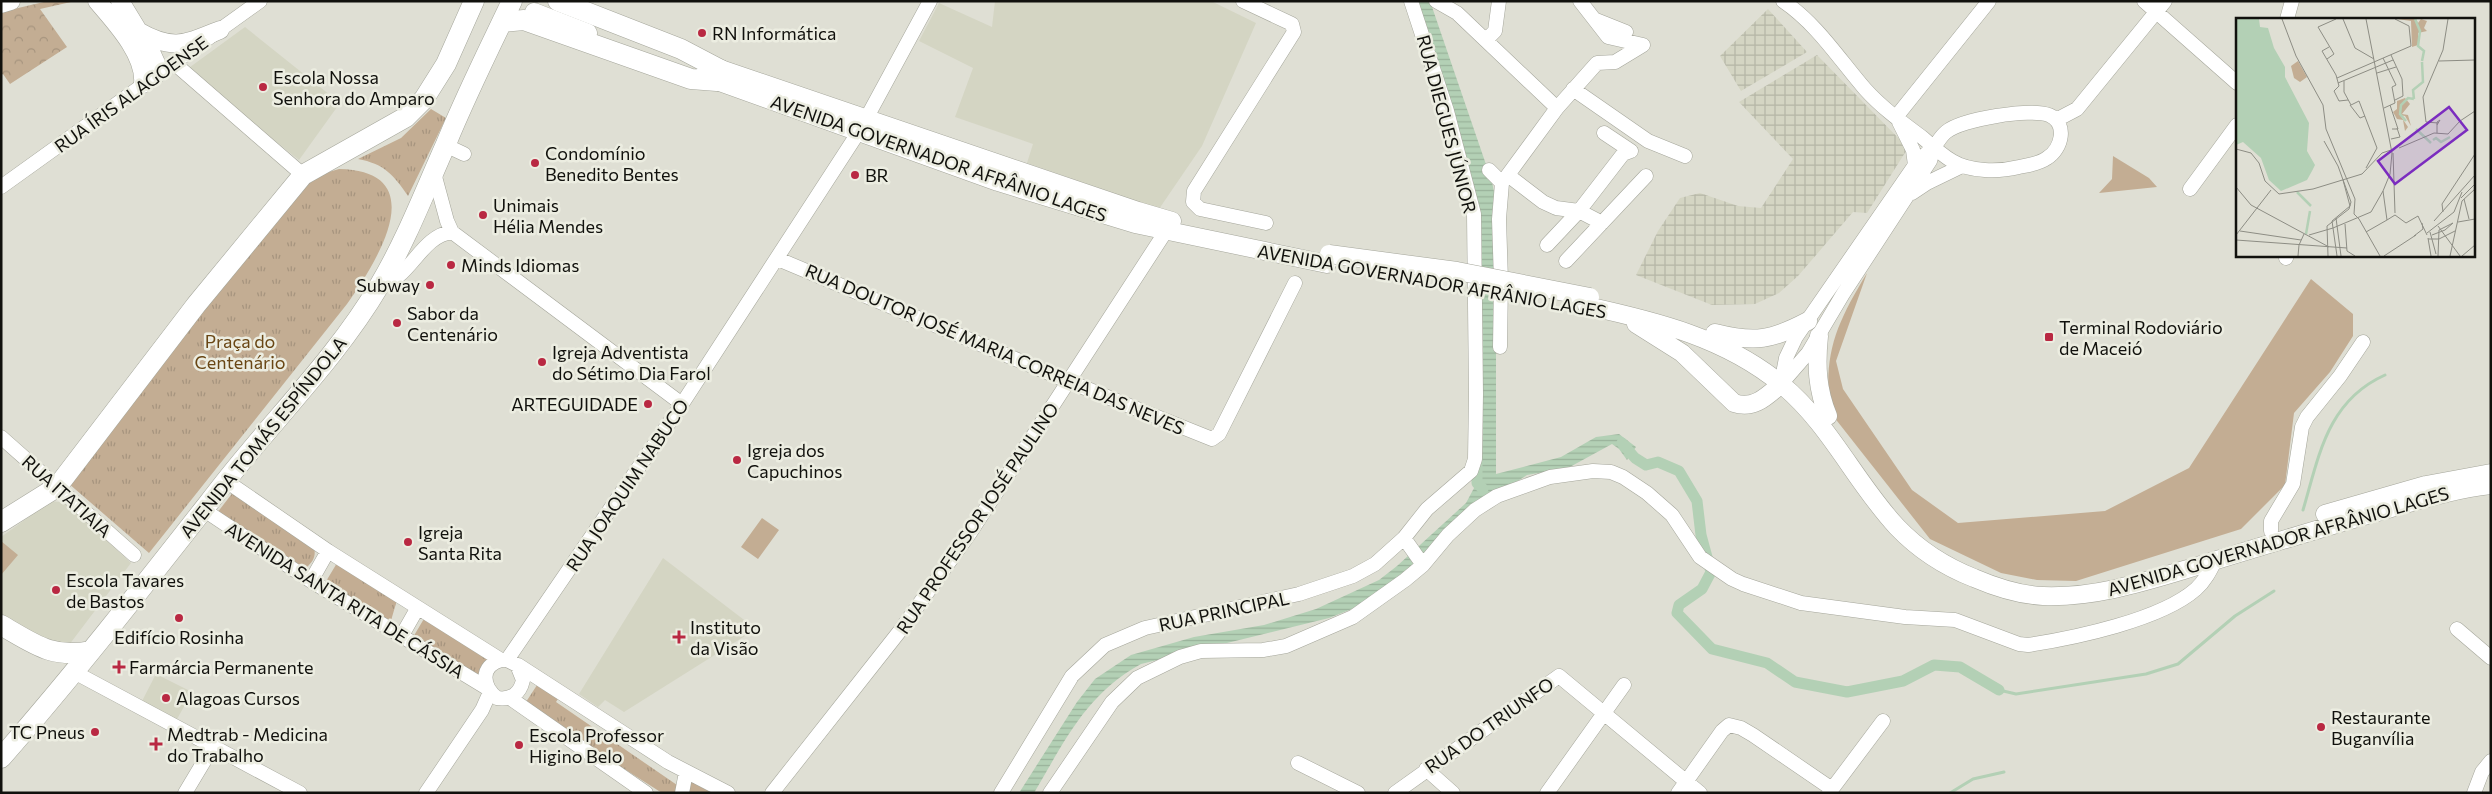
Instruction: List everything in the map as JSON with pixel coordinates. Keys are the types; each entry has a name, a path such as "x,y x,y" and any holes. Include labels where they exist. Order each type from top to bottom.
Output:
{"highway":[{"path":"1,522 57,487 196,306 303,175 406,117 424,99 446,64 474,1"},
{"name":"AVENIDA TOMÁS ESPÍNDOLA","path":"1,758 74,672 226,481 307,383 351,327 379,286 434,173 473,83 512,1"},
{"path":"543,5 681,49 719,75"},
{"path":"502,22 524,20 683,76 719,75"},
{"path":"1,625 50,651 64,655 91,651"},
{"path":"1,636 51,664 57,673 60,689"}],"main road":[{"path":"1,4 11,1"},
{"path":"97,1 136,52 141,63 143,84"},
{"path":"120,1 151,52 167,68"},
{"path":"138,31 156,42 171,45 191,42 220,30"},
{"name":"AVENIDA GOVERNADOR AFRÂNIO LAGES","path":"719,75 862,126 1005,184 1135,224 1328,259 1457,271 1593,304 1709,340 1784,378 1898,528 1940,562 1990,585 2041,596 2072,595 2130,586 2426,498 2491,485"},
{"name":"AVENIDA GOVERNADOR AFRÂNIO LAGES","path":"862,126 861,128 895,128 1138,211 1328,259"},
{"path":"1593,304 1632,322 1682,352 1734,403 1742,406 1756,403 1784,378"},
{"name":"AVENIDA GOVERNADOR AFRÂNIO LAGES","path":"1593,304 1671,318 1715,334 1784,378 1828,416 1899,513 1917,531 1937,548 1958,561 2010,583 2042,588 2072,588 2100,583 2426,485 2491,473"},
{"path":"1715,334 1746,340 1760,340 1784,334 1808,321"},
{"path":"1819,336 1816,363 1818,388 1828,416"}],"street":[{"name":"RUA ÍRIS ALAGOENSE","path":"1,187 260,1"},
{"name":"RUA JOAQUIM NABUCO","path":"508,661 778,259 862,126 920,8 930,1"},
{"path":"1243,1 1292,24 1294,32 1192,196 1193,202 1200,209 1266,223"},
{"name":"RUA DIEGUES JÚNIOR","path":"1411,1 1444,104 1474,214 1476,253 1475,460"},
{"path":"1486,40 1494,31 1499,1"},
{"path":"1783,1 1817,31 1866,90 1896,117 1940,146 1962,166 1979,169 2014,168 2042,162 2055,151 2061,133 2056,120 2040,113 1995,117 1950,129 1940,146 1843,294 1819,336 1784,378"},
{"path":"1896,117 1989,1"},
{"path":"2144,1 2161,6 2236,82"},
{"path":"2287,18 2292,1"},
{"path":"1440,2 1457,12 1557,108"},
{"path":"1505,179 1557,108 1597,64 1615,62 1643,45 1608,37 1583,2"},
{"path":"2056,120 2077,109 2161,6"},
{"path":"1595,20 1626,32"},
{"path":"167,68 303,175"},
{"path":"1573,89 1648,141 1685,156"},
{"path":"1896,117 1913,150 1915,165"},
{"path":"1547,245 1579,211 1623,154 1631,151 1610,137 1626,126"},
{"path":"2190,189 2236,126"},
{"path":"445,145 464,154"},
{"path":"1784,378 1791,347 1808,321 1922,155 1940,146"},
{"path":"1905,199 1927,183 1962,166"},
{"path":"1489,170 1543,202 1556,208 1579,211 1602,224"},
{"path":"434,173 452,232 682,404"},
{"path":"1566,261 1646,176"},
{"name":"RUA DIEGUES JÚNIOR","path":"1500,348 1502,281 1499,219 1505,179"},
{"name":"RUA PROFESSOR JOSÉ PAULINO","path":"772,793 899,632 1038,440 1070,382 1166,231"},
{"path":"379,286 392,282 439,236 452,232"},
{"name":"RUA DOUTOR JOSÉ MARIA CORREIA DAS NEVES","path":"778,259 1070,382 1212,439 1219,434 1295,283"},
{"path":"2271,531 2271,521 2293,484 2302,427 2307,417 2340,376 2363,342"},
{"name":"RUA ITATIAIA","path":"1,437 134,556"},
{"name":"RUA PRINCIPAL","path":"1001,793 1072,676 1105,645 1145,628 1299,594 1353,576 1407,543 1427,509 1447,490 1464,479 1471,471 1475,460"},
{"path":"1050,793 1112,702 1137,678 1180,657 1202,651 1263,650 1286,646 1353,617 1377,602 1422,564 1448,535 1475,510 1497,496 1550,477 1593,471 1611,472 1624,477 1672,514 1700,557 1732,579 1801,603 1905,618 1955,620 2019,644 2028,645 2121,624 2173,604 2197,589 2205,580 2215,561"},
{"name":"AVENIDA SANTA RITA DE CÁSSIA","path":"226,481 417,609 508,661 686,772 728,793"},
{"name":"AVENIDA SANTA RITA DE CÁSSIA","path":"204,510 311,581 496,694 646,793"},
{"path":"1407,543 1422,564"},
{"path":"311,581 328,551"},
{"path":"401,637 417,609"},
{"path":"2458,630 2491,658"},
{"path":"426,793 482,710 496,694 519,691 523,680 508,661 495,662 486,670 484,676 496,694"},
{"path":"74,672 212,748 300,793"},
{"name":"RUA DO TRIUNFO","path":"1395,793 1426,769 1472,739 1559,676 1604,712"},
{"path":"1547,793 1624,685"},
{"path":"1604,712 1683,787 1700,793"},
{"path":"1683,787 1710,747 1729,725 1741,728 1830,791 1883,721"},
{"path":"185,793 212,748"},
{"path":"2474,793 2482,772 2491,761"},
{"path":"1298,763 1358,793"},
{"path":"1426,769 1453,793"},
{"path":"682,793 686,772"}],"shaded area":[{"path":"995,1 1211,1 1256,23 1202,146 1159,209 1027,163 1033,144 955,117 973,68 919,41 939,3 992,27"},
{"path":"1414,1 1430,1 1492,182 1496,201 1496,474 1561,457 1596,437 1619,434 1636,447 1627,460 1619,449 1612,444 1568,468 1527,475 1481,504 1429,553 1362,605 1329,618 1141,664 1122,676 1091,705 1078,721 1034,793 1019,793 1077,702 1095,679 1131,655 1194,637 1264,625 1316,609 1379,580 1466,503 1481,475 1477,232"},
{"path":"1768,9 1807,52 1741,91 1720,56"},
{"name":"Escola Nossa Senhora do Amparo","path":"245,27 340,103 299,160 186,70"},
{"path":"1817,55 1908,148 1867,213 1853,212 1798,276 1779,293 1755,304 1712,305 1636,275 1658,231 1680,198 1700,193 1738,206 1761,208 1793,159 1739,102"},
{"name":"Escola Tavares de Bastos","path":"51,501 66,503 131,563 69,645 54,648 1,616 1,537"},
{"name":"Instituto da Visão","path":"663,558 756,629 624,712 605,700 598,707 579,694"},
{"name":"Alagoas Cursos","path":"156,674 192,692 176,721 141,703"}],"green space":[{"path":"48,1 71,2 40,9 67,47 10,84 3,74 1,75 1,12"},
{"path":"431,109 446,118 408,196 387,171 375,164 358,159 401,138"},
{"path":"2113,156 2149,178 2157,187 2099,193 2112,179"},
{"name":"Praça do Centenário","path":"339,169 368,174 385,185 391,202 390,222 383,244 359,287 347,304 149,553 68,483 201,313 308,184 322,174"},
{"path":"1867,273 1836,361 1843,389 1912,490 1958,523 2105,511 2189,468 2311,279 2353,314 2353,336 2330,372 2294,413 2285,485 2241,529 2076,581 2037,580 2001,573 1930,539 1830,412 1829,372 1835,339 1840,323"},
{"path":"234,491 314,546 313,561 306,568 298,567 217,513"},
{"path":"762,518 779,530 758,559 741,547"},
{"path":"1,541 18,555 1,575"},
{"path":"337,563 397,600 390,624 325,583"},
{"path":"425,617 489,657 480,681 412,639"},
{"path":"539,682 561,694 556,702 677,785 684,778 714,793 662,793 524,705"}],"waterway":[{"path":"2303,510 2321,450 2328,432 2338,415 2350,399 2365,386 2385,375"},
{"path":"1622,443 1635,458 1646,465 1658,462 1679,471 1697,501 1701,535 1711,572 1702,589 1679,605 1677,613 1712,649 1767,663 1795,682 1847,692 1903,681 1934,665 1960,667 1999,690"},
{"path":"1477,458 1477,483 1483,489"},
{"path":"1999,690 2016,694 2146,674 2178,664 2235,616 2274,591"},
{"path":"1950,793 1973,779 2004,772"}],"place":[{"name":"RN Informática","path":"702,33"},
{"name":"Escola Nossa Senhora do Amparo","path":"263,87"},
{"name":"Condomínio Benedito Bentes","path":"535,163"},
{"name":"BR","path":"855,175"},
{"name":"Unimais Hélia Mendes","path":"483,215"},
{"name":"Minds Idiomas","path":"451,265"},
{"name":"Subway","path":"430,285"},
{"name":"Sabor da Centenário","path":"397,323"},
{"name":"Terminal Rodoviário de Maceió","path":"2049,337"},
{"name":"Igreja Adventista do Sétimo Dia Farol","path":"542,362"},
{"name":"ARTEGUIDADE","path":"648,404"},
{"name":"Igreja dos Capuchinos","path":"737,460"},
{"name":"Igreja Santa Rita","path":"408,542"},
{"name":"Escola Tavares de Bastos","path":"56,590"},
{"name":"Edifício Rosinha","path":"179,618"},
{"name":"Instituto da Visão","path":"679,637"},
{"name":"Farmárcia Permanente","path":"119,667"},
{"name":"Alagoas Cursos","path":"166,698"},
{"name":"Restaurante Buganvília","path":"2321,727"},
{"name":"TC Pneus","path":"95,732"},
{"name":"Medtrab - Medicina do Trabalho","path":"156,744"},
{"name":"Escola Professor Higino Belo","path":"519,745"}]}
